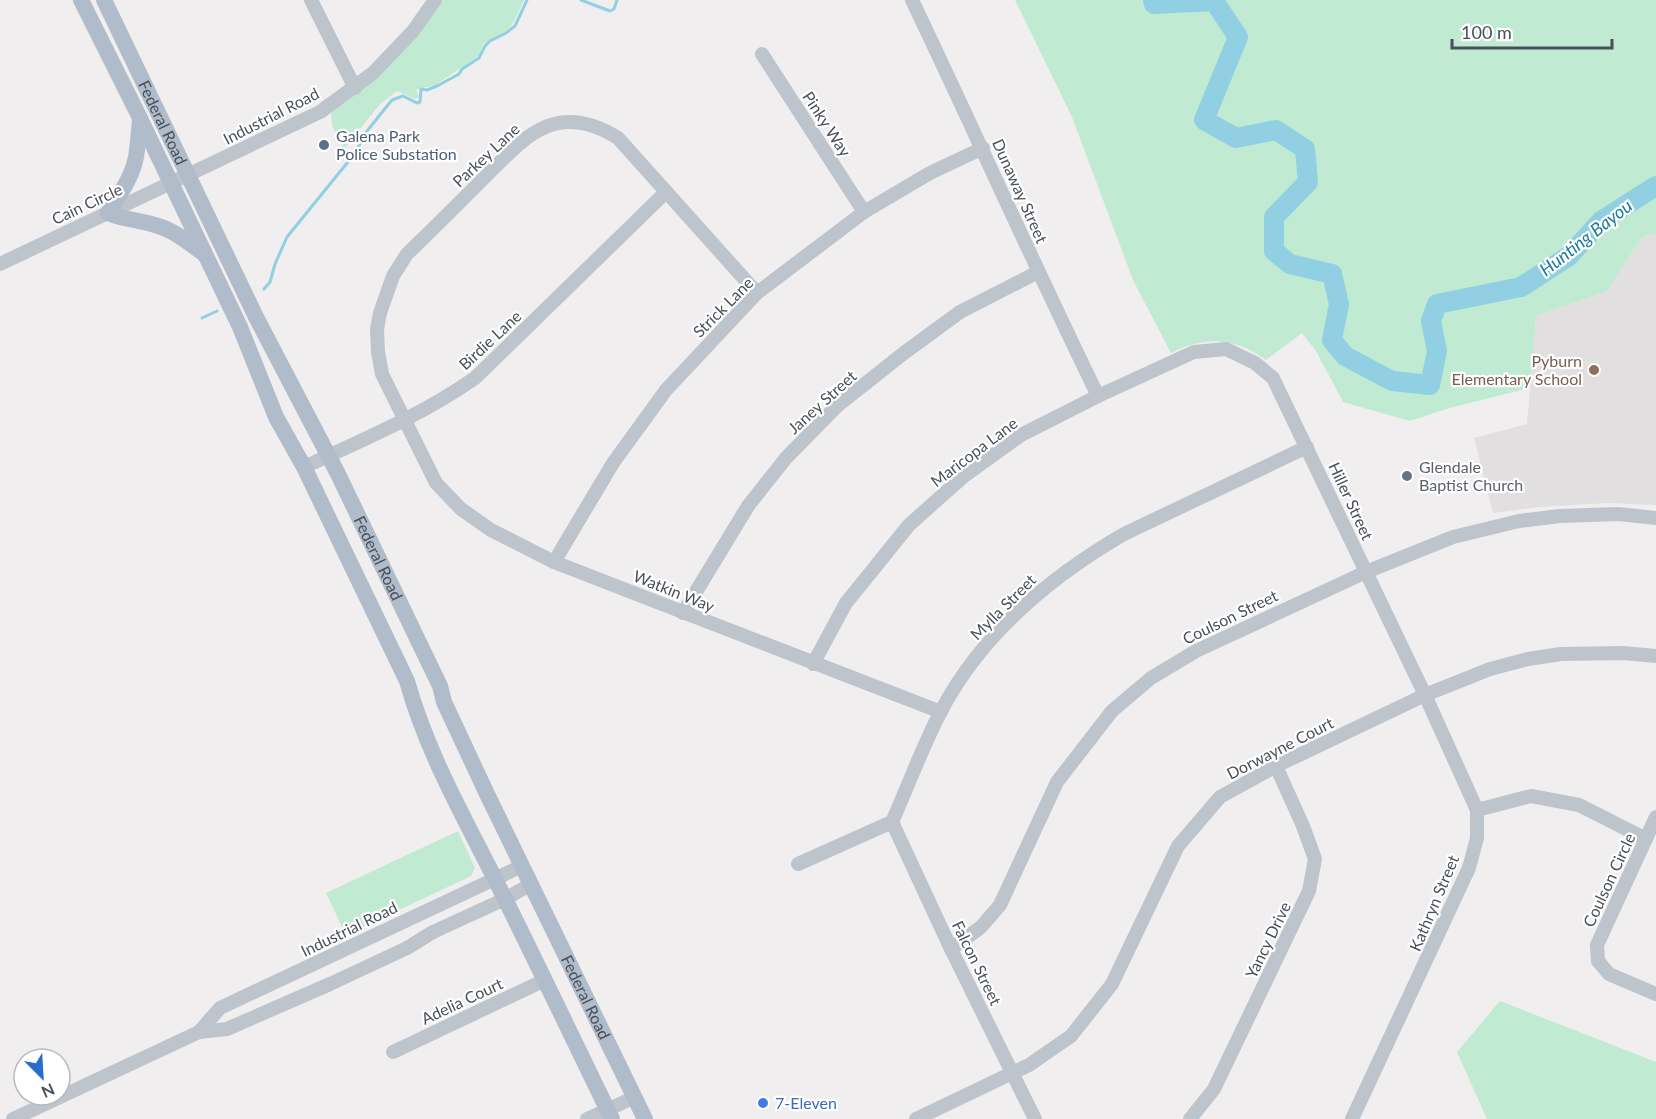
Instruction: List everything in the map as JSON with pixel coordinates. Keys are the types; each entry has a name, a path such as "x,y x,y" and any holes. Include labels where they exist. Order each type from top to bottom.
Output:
{"main road":[{"name":"Federal Road","path":"81,0 240,327 276,417 304,467 407,681 417,718 610,1114"},
{"name":"Federal Road","path":"104,0 256,317 328,456 425,655 482,783 645,1119"},
{"path":"99,36 117,27"},
{"path":"140,118 136,159 128,181 108,213 122,219 158,226 175,233 205,255"},
{"path":"400,667 425,655"}],"street":[{"path":"311,0 355,88"},
{"name":"Industrial Road","path":"189,174 320,112 355,88 373,73 412,31 435,0"},
{"name":"Dunaway Street","path":"912,0 1098,396"},
{"name":"Pinky Way","path":"762,54 864,212"},
{"name":"Parkey Lane","path":"424,460 382,374 377,329 384,298 393,276 407,254 521,141 546,126 568,121 584,122 604,129 618,138 757,293"},
{"name":"Strick Lane","path":"554,562 613,463 666,390 757,293 864,212 930,173 983,148"},
{"name":"Cain Circle","path":"0,264 189,174"},
{"name":"Birdie Lane","path":"304,467 404,421 450,396 475,378 666,192"},
{"name":"Janey Street","path":"683,613 748,506 786,458 837,406 960,312 1038,272"},
{"name":"Hiller Street","path":"1219,350 1226,349 1255,363 1273,378 1425,695"},
{"name":"Maricopa Lane","path":"813,664 846,603 909,525 964,476 1021,435 1098,396 1194,352 1219,350"},
{"name":"Mylla Street","path":"892,822 941,712 970,666 1028,602 1056,579 1124,534 1307,447"},
{"name":"Watkin Way","path":"424,460 436,483 461,510 491,530 554,562 941,712"},
{"name":"Coulson Street","path":"951,949 981,927 1000,905 1057,782 1112,711 1151,678 1196,651 1366,572 1453,537 1520,521 1588,514 1656,518"},
{"name":"Dorwayne Court","path":"916,1119 1046,1055 1071,1036 1112,984 1178,846 1220,797 1276,766 1425,695 1490,669 1528,658 1591,652 1656,656"},
{"name":"Kathryn Street","path":"1352,1119 1469,868 1477,838 1477,810 1425,695"},
{"name":"Yancy Drive","path":"1190,1119 1214,1089 1309,891 1315,860 1303,826 1276,766"},
{"path":"1477,810 1531,796 1579,805 1646,839"},
{"name":"Coulson Circle","path":"1656,817 1597,945 1598,962 1609,974 1656,994"},
{"path":"798,864 892,822"},
{"name":"Falcon Street","path":"892,822 951,949 1035,1119"},
{"name":"Industrial Road","path":"199,1032 220,1008 522,866"},
{"name":"Industrial Road","path":"13,1119 199,1032 227,1029 330,984 408,948 433,932 505,899 531,884"},
{"path":"320,961 330,984"},
{"name":"Adelia Court","path":"393,1052 545,980"},
{"path":"588,1119 610,1114 635,1097"}],"shaded area":[{"name":"Pyburn Elementary School","path":"1656,233 1656,505 1608,503 1540,507 1493,513 1474,438 1527,424 1536,316 1607,291 1642,237"}],"green space":[{"path":"443,0 524,0 512,25 483,44 479,55 437,84 416,90 419,97 415,99 397,91 380,104 344,149 332,125 331,112 363,89 393,62"},
{"path":"1015,0 1656,0 1656,233 1642,237 1607,291 1536,316 1530,388 1446,409 1410,421 1343,402 1316,351 1302,333 1266,360 1243,347 1220,342 1196,344 1171,353 1133,280 1072,117"},
{"path":"458,831 475,868 471,876 346,935 326,893"},
{"path":"1500,1001 1656,1062 1656,1119 1487,1119 1457,1052"}],"waterway":[{"path":"264,289 270,282 287,237 356,152 364,135 392,100 403,96 417,103 420,102 421,89 427,90 459,74 462,69 479,58 490,41 515,26 527,0"},
{"path":"581,0 610,11 614,9 617,0"},
{"name":"Hunting Bayou","path":"1153,0 1154,4 1214,1 1238,37 1204,120 1236,138 1276,130 1305,149 1308,182 1274,217 1274,251 1290,264 1332,274 1339,304 1332,340 1345,356 1392,381 1430,385 1437,351 1431,321 1437,304 1521,287 1569,256 1601,221 1656,186"},
{"path":"202,318 217,311"}],"place":[{"name":"Galena Park Police Substation","path":"324,145"},
{"name":"Pyburn Elementary School","path":"1594,370"},
{"name":"Glendale Baptist Church","path":"1407,476"},
{"name":"7-Eleven","path":"763,1103"}]}
